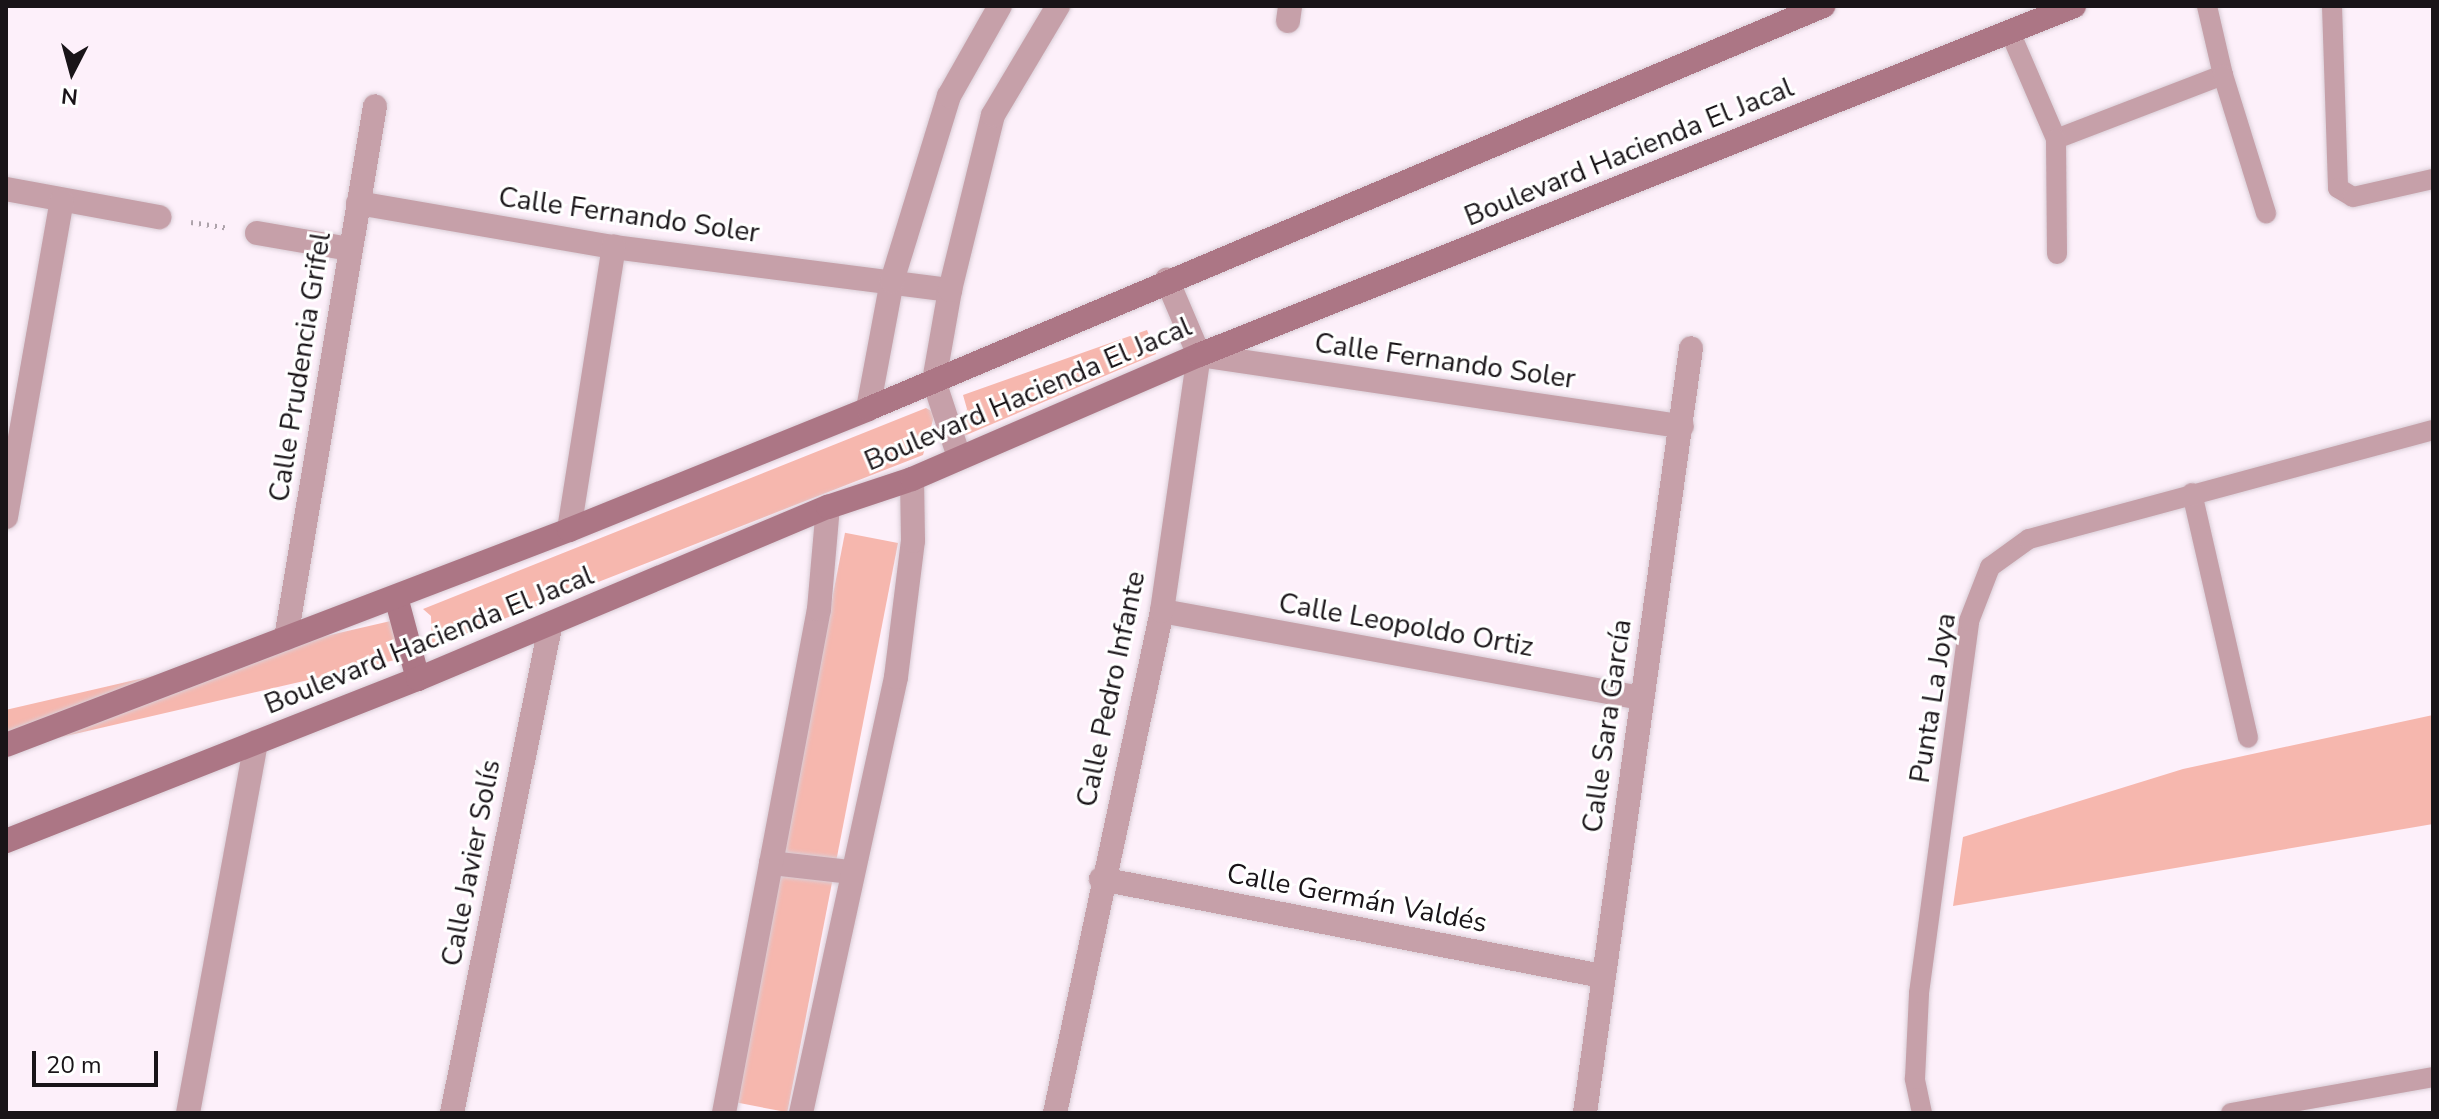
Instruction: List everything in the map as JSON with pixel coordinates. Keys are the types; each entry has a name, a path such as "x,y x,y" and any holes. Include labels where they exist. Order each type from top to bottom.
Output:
{"main road":[{"name":"Boulevard Hacienda El Jacal","path":"6,745 569,530 868,409 1167,280 1823,6"},
{"name":"Boulevard Hacienda El Jacal","path":"6,841 418,679 828,507 912,479 1199,355 2074,6"},
{"path":"396,597 418,679"}],"street":[{"path":"868,409 892,281 949,96 1000,6"},
{"path":"959,457 934,381 950,290 993,115 1058,6"},
{"name":"Calle Prudencia Grifel","path":"286,638 375,106"},
{"path":"6,189 159,217"},
{"path":"6,517 62,201"},
{"name":"Calle Fernando Soler","path":"358,203 614,247 950,290"},
{"path":"257,233 350,249"},
{"path":"569,530 614,247"},
{"path":"1167,280 1199,355"},
{"name":"Calle Sara García","path":"1585,1113 1640,698 1691,348"},
{"name":"Calle Fernando Soler","path":"1199,355 1682,426"},
{"name":"Calle Pedro Infante","path":"1055,1113 1101,879 1162,611 1199,355"},
{"path":"801,1113 850,872 896,677 913,541 912,479"},
{"path":"724,1113 819,609 828,507"},
{"name":"Calle Leopoldo Ortiz","path":"1162,611 1640,698"},
{"name":"Calle Javier Solís","path":"452,1113 550,625"},
{"path":"188,1113 256,742"},
{"path":"771,863 850,872"},
{"name":"Calle Germán Valdés","path":"1101,879 1602,976"}],"lane":[{"path":"2207,6 2223,75 2266,213"},
{"path":"2332,6 2338,188 2353,197 2433,179"},
{"path":"2010,32 2056,139 2057,254"},
{"path":"2056,139 2223,75"},
{"name":"Punta La Joya","path":"1922,1113 1915,1079 1919,993 1969,621 1990,567 2029,539 2433,430"},
{"path":"2192,493 2248,738"},
{"path":"2231,1113 2433,1077"}],"path":[{"path":"159,217 257,233"}],"shaded area":[{"path":"1147,330 1156,354 957,439 967,409 963,395"},
{"path":"926,408 935,413 923,455 432,647 431,616 423,609"},
{"path":"845,533 898,543 787,1112 734,1102"},
{"path":"395,620 404,658 6,750 6,710"},
{"path":"2433,715 2433,824 1953,906 1963,837 2183,769"}]}
